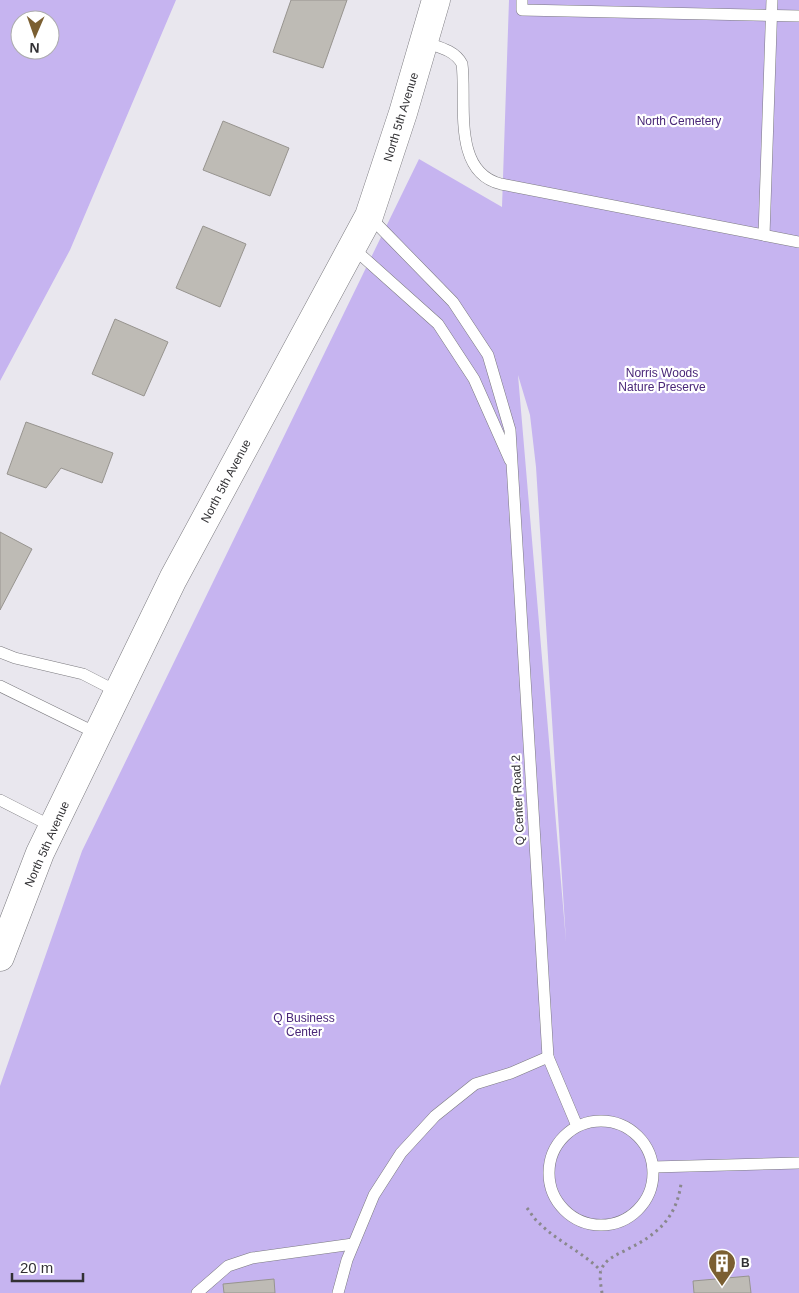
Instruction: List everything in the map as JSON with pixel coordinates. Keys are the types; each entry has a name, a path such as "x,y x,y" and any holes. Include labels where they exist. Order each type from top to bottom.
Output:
{"main road":[{"name":"North 5th Avenue","path":"0,957 40,853 174,579 262,412 369,216 436,0"}],"lane":[{"path":"522,0 522,10 799,16"},
{"path":"764,235 772,0"},
{"path":"424,42 453,53 462,64 463,130 466,144 477,168 486,178 501,184 799,242"},
{"name":"Q Center Road 2","path":"369,216 453,302 488,355 510,430 548,1057 577,1126"},
{"path":"353,248 438,324 474,379 512,466"},
{"path":"0,652 15,658 83,674 118,692"},
{"path":"2,691 98,734"},
{"path":"0,800 53,827"},
{"path":"338,1293 347,1260 374,1195 401,1153 436,1116 475,1084 511,1073 548,1057"},
{"path":"593,1121 610,1121 626,1127 639,1137 648,1151 653,1167 652,1184 646,1201 634,1214 619,1223 601,1226 584,1223 568,1215 556,1202 549,1186 548,1168 553,1151 563,1136 577,1126 593,1121"},
{"path":"653,1167 799,1163"},
{"path":"197,1293 228,1266 252,1258 353,1244"}],"path":[{"path":"602,1293 601,1271 609,1259 632,1247 666,1222 678,1200 683,1167"},
{"path":"527,1208 539,1224 588,1258 601,1271"}],"green space":[{"path":"0,0 176,0 70,250 0,381"},
{"name":"Q Business Center","path":"509,0 799,0 799,1293 0,1293 0,1086 82,851 419,159 502,207","holes":["518,375 530,415 536,467 566,941"]}],"building":[{"path":"291,0 347,0 323,68 273,52"},
{"path":"223,121 289,148 270,196 203,170"},
{"path":"203,226 246,244 220,307 176,288"},
{"path":"115,319 168,342 144,396 92,374"},
{"path":"26,422 113,453 102,483 61,468 46,488 7,474"},
{"path":"0,532 32,549 0,610"},
{"name":"B","path":"749,1276 751,1293 694,1293 693,1281"},
{"path":"274,1279 275,1293 224,1293 223,1284"}],"place":[{"name":"B","path":"722,1287"}],"park label":[{"name":"North Cemetery","path":"679,121"},
{"name":"Norris Woods Nature Preserve","path":"662,380"}]}
